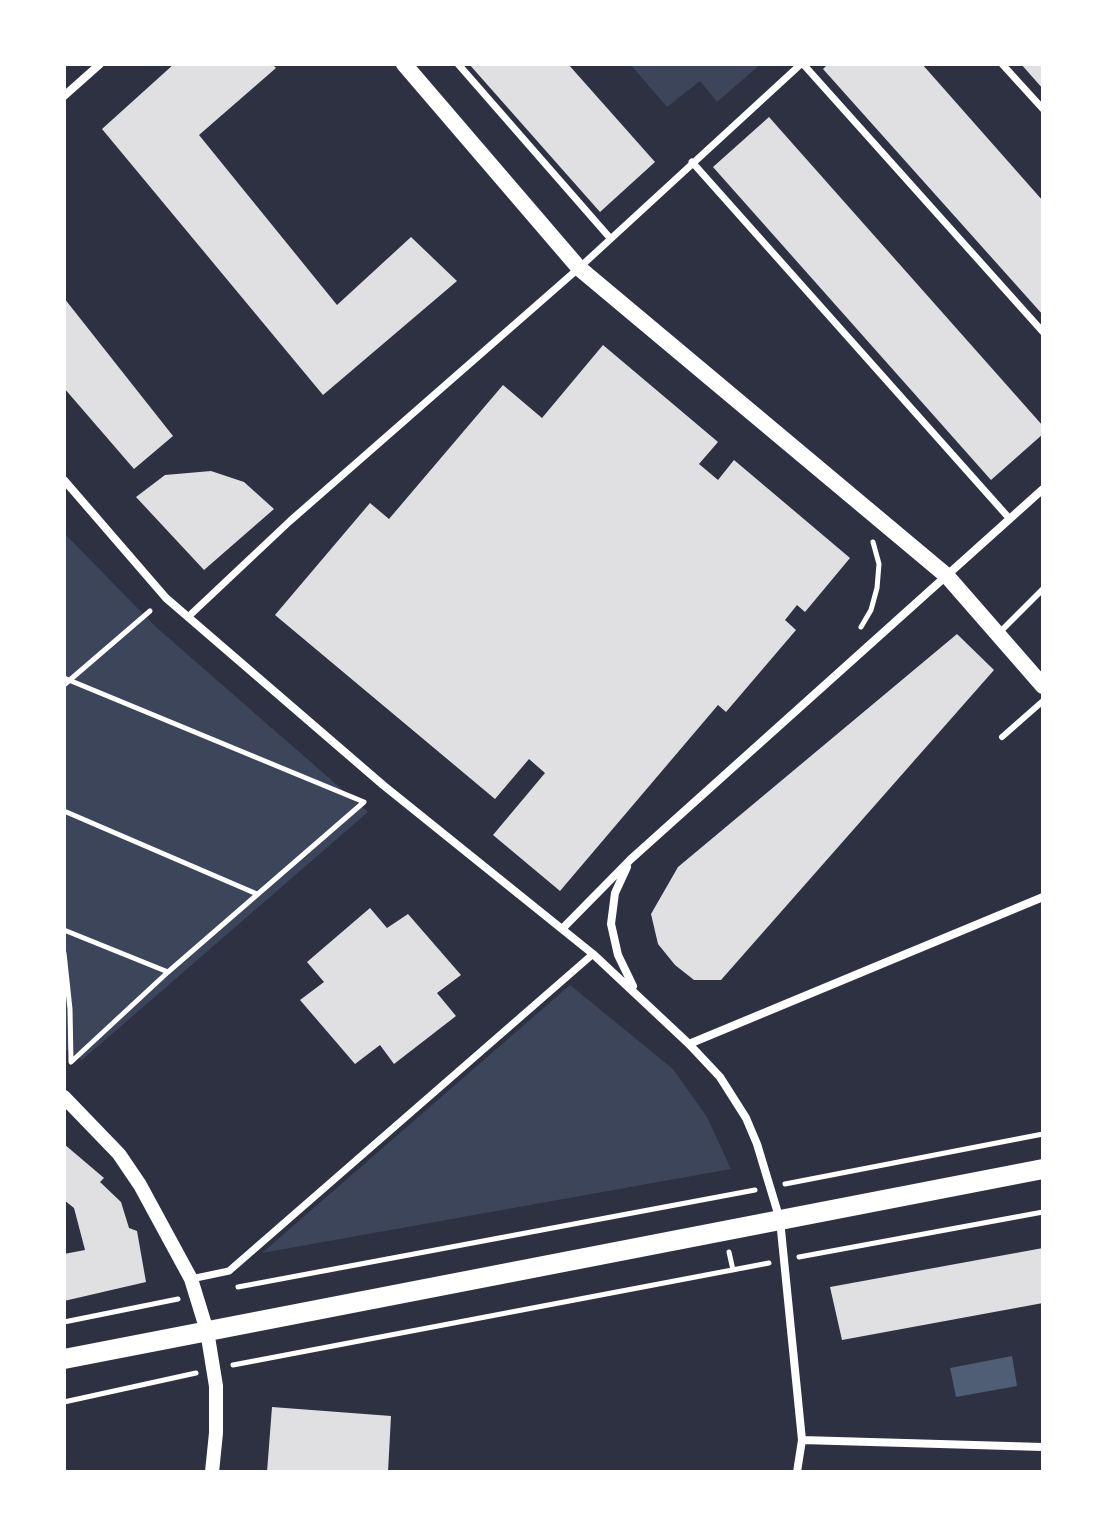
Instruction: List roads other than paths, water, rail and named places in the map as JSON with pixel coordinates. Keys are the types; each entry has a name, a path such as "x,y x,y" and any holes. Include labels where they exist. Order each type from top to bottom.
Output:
{"main road":[{"path":"404,64 579,268 947,576 1043,686"},
{"path":"64,1359 1043,1169"}],"street":[{"path":"64,96 100,64"},
{"path":"458,64 610,238"},
{"path":"188,617 290,521 579,268 802,64 1043,332"},
{"path":"1002,64 1043,109"},
{"path":"692,162 1009,518"},
{"path":"64,480 166,598 383,785 593,954 720,1077 746,1118 757,1144 765,1188 780,1220 802,1440 797,1472"},
{"path":"562,929 631,859 1043,489"},
{"path":"631,859 615,893 611,924 618,955 637,994"},
{"path":"689,1044 1043,897"},
{"path":"191,1279 229,1271 593,954"},
{"path":"64,1097 119,1154 140,1185 191,1279 207,1331 214,1369 216,1433 212,1472"},
{"path":"802,1440 1043,1447"}],"lane":[{"path":"998,634 1043,589"},
{"path":"1002,737 1043,701"}]}
